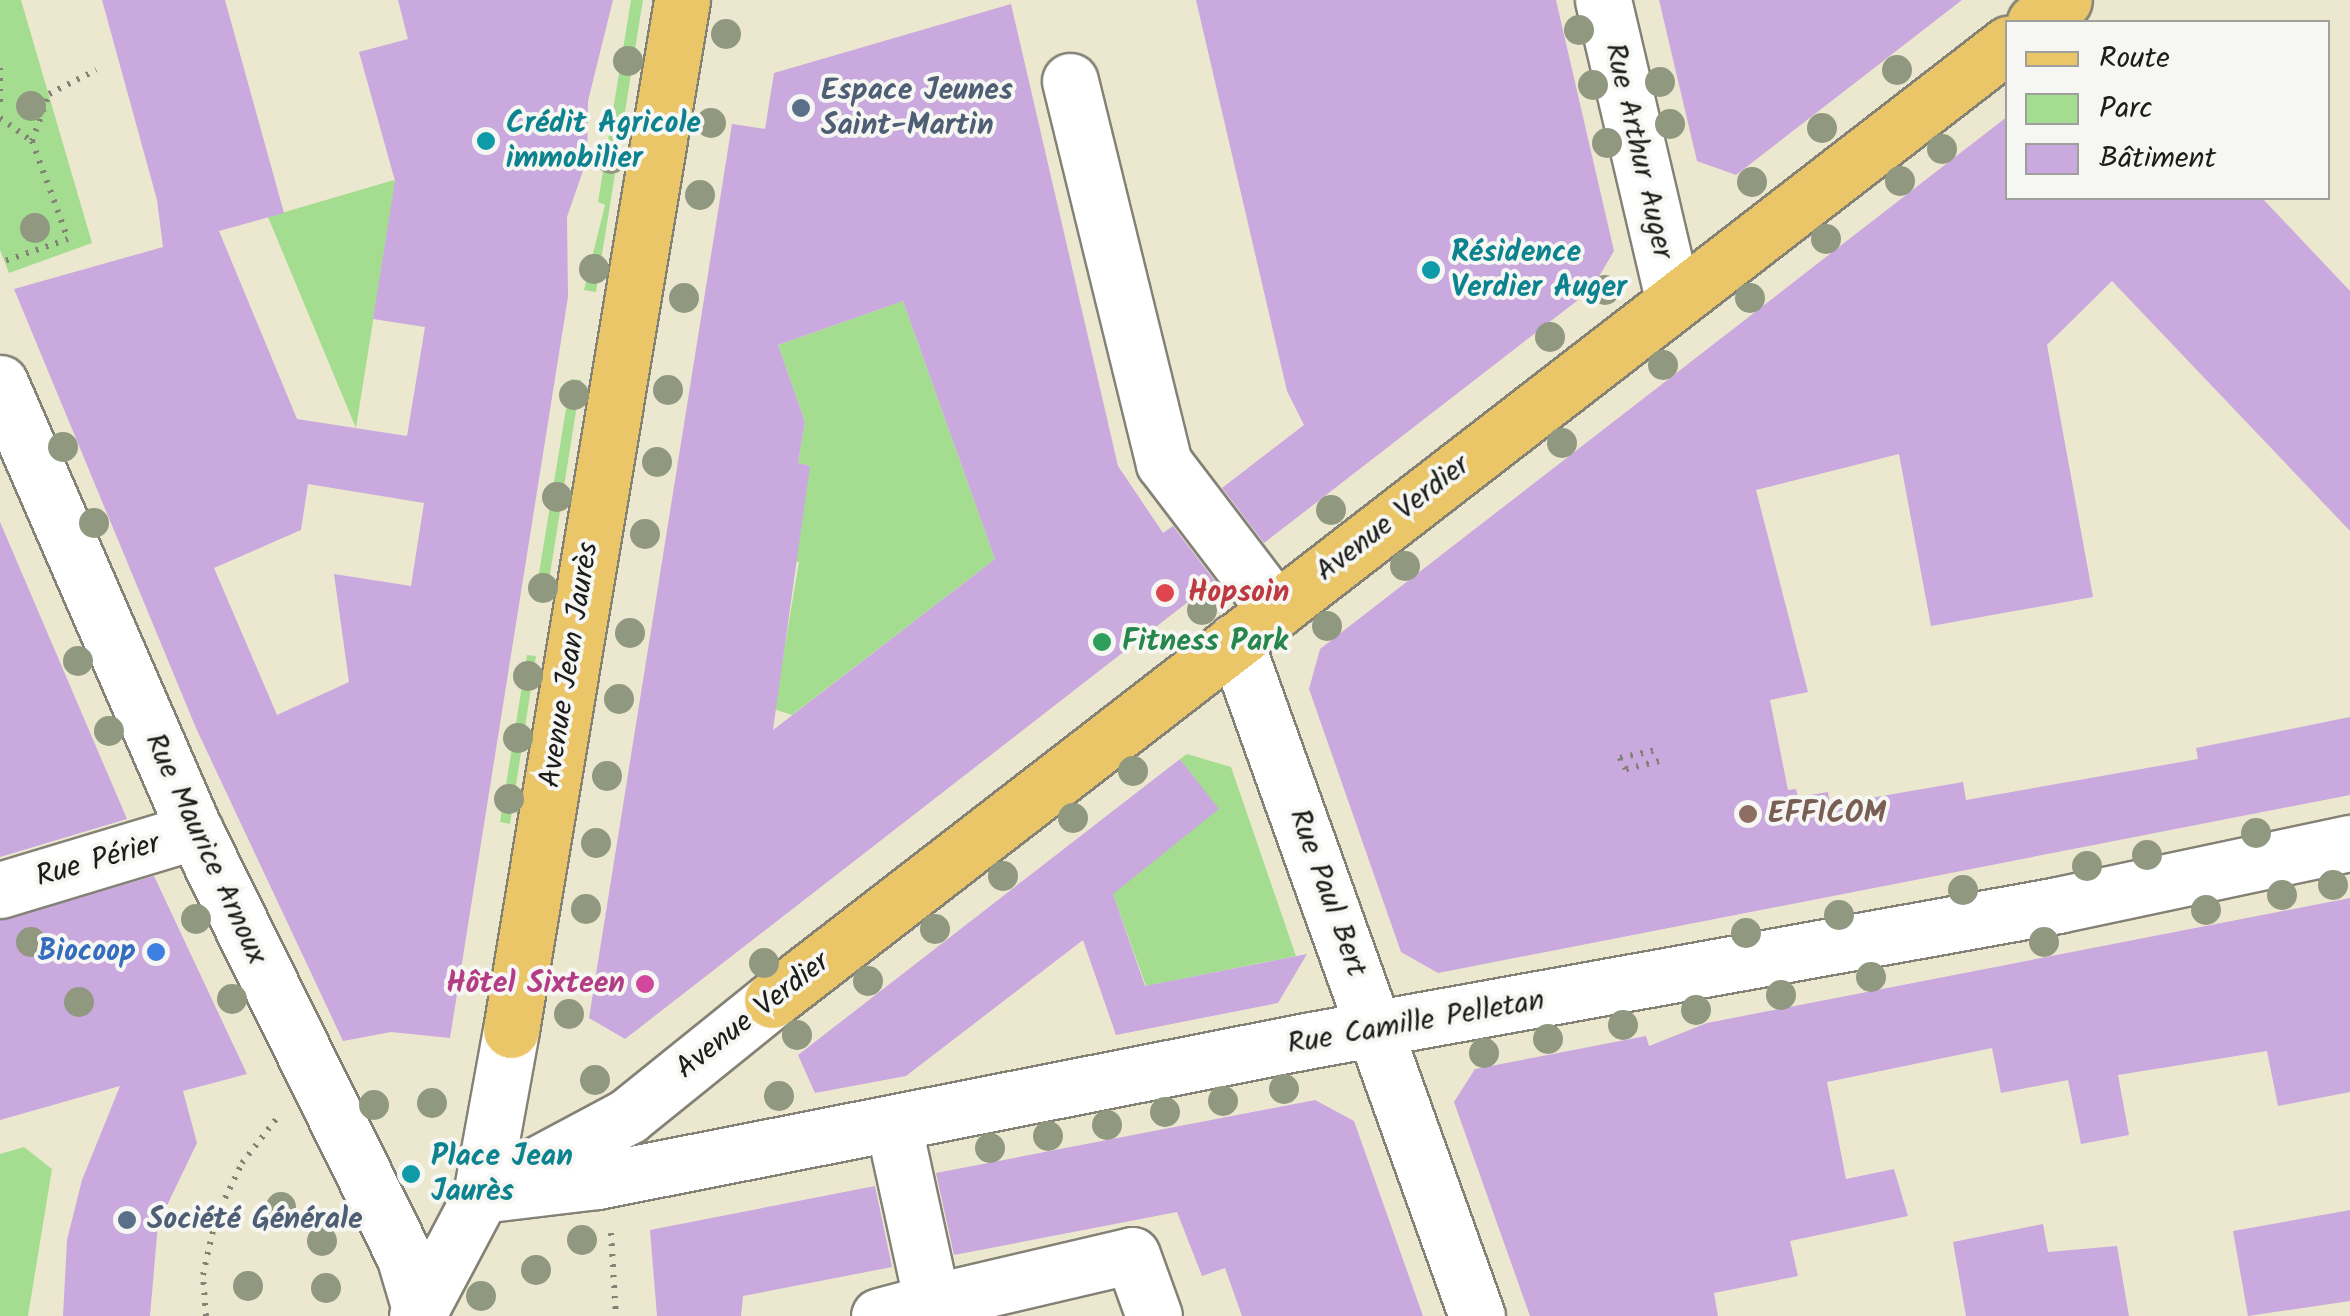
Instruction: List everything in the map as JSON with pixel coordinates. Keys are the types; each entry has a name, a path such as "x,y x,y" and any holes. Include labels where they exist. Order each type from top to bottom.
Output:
{"main road":[{"name":"Avenue Jean Jaurès","path":"511,1030 682,0"},
{"path":"2038,20 2064,0"},
{"name":"Avenue Verdier","path":"772,1000 2005,46"}],"street":[{"name":"Rue Arthur Auger","path":"1603,0 1674,302"},
{"name":"Rue Paul Bert","path":"1070,81 1164,463 1256,625 1378,1030 1477,1316"},
{"name":"Rue Maurice Arnoux","path":"0,383 195,832 404,1255 418,1312"},
{"name":"Rue Périer","path":"0,890 195,832"},
{"name":"Rue Camille Pelletan","path":"482,1195 597,1181 1378,1030 2058,905 2350,842"},
{"name":"Avenue Verdier","path":"482,1195 628,1116 772,1000"},
{"name":"Avenue Jean Jaurès","path":"418,1312 482,1195 511,1030"},
{"path":"893,1123 894,1312 995,1302 1132,1256 1154,1316"}],"path":[{"path":"0,68 0,106"},
{"path":"32,141 50,94 96,70"},
{"path":"0,118 32,141 68,239 5,261"},
{"path":"1660,749 1620,758 1626,769 1660,762"},
{"path":"206,1316 204,1276 216,1217 242,1163 311,1073"},
{"path":"597,1181 618,1270 616,1316"}],"green space":[{"path":"0,0 21,0 92,243 9,273 0,250"},
{"path":"631,0 643,0 596,292 584,290 605,205 598,202"},
{"path":"394,180 395,183 356,428 268,217"},
{"path":"903,301 995,559 792,715 774,709 799,562 782,559 810,466 798,463 805,422 778,345"},
{"path":"571,379 581,380 546,599 535,597"},
{"path":"527,655 536,656 510,824 500,822"},
{"path":"1187,754 1231,767 1296,956 1146,986 1106,875 1218,809 1180,759"},
{"path":"24,1147 52,1169 28,1316 0,1316 0,1154"}],"building":[{"path":"102,0 225,0 284,213 219,231 297,419 407,436 425,327 373,319 395,181 359,52 408,39 398,0 613,0 588,101 587,159 567,217 568,297 450,1038 391,1032 343,1041 196,728 14,289 163,247 157,200","holes":["308,484 424,503 411,586 334,574 349,682 277,715 214,568 301,530"]},
{"name":"Résidence Verdier Auger","path":"1196,0 1556,0 1614,251 1591,290 1264,543 1222,488 1304,425 1287,391"},
{"path":"1659,0 1962,0 1736,175 1697,161"},
{"path":"1011,4 1118,466 1163,533 1173,526 1215,581 625,1039 589,1018 732,124 765,129 774,73","holes":["903,301 995,559 773,730 810,466 798,463 805,422 778,345"]},
{"path":"2005,118 2005,200 2264,200 2350,291 2350,531 2112,281 2047,345 2093,597 1931,626 1899,454 1756,490 1808,692 1770,700 1788,790 1796,789 1798,797 1828,792 1830,805 1963,782 1966,800 2198,759 2196,748 2350,717 2350,795 1438,973 1401,952 1309,689 1320,649"},
{"path":"0,522 127,819 0,857"},
{"path":"1180,759 1219,809 1113,894 1145,986 1307,954 1278,1003 1116,1035 1083,940 906,1076 815,1093 798,1055"},
{"path":"154,876 247,1074 183,1091 197,1143 158,1224 150,1316 63,1316 67,1240 82,1180 120,1086 0,1120 0,920"},
{"path":"2350,898 2350,1092 2278,1106 2267,1051 2118,1075 2129,1135 2081,1144 2068,1080 2001,1093 1992,1048 1827,1082 1846,1179 1894,1169 1908,1216 1790,1241 1798,1276 1714,1293 1718,1316 1530,1316 1454,1102 1475,1069 1646,1036 1649,1046 1707,1023"},
{"path":"1315,1100 1354,1121 1423,1316 1242,1316 1225,1268 1202,1276 1177,1212 954,1255 936,1173"},
{"path":"875,1186 892,1267 743,1296 741,1316 657,1316 650,1230"},
{"path":"2350,1210 2350,1301 2248,1316 2233,1231"},
{"path":"2043,1224 2048,1252 2117,1246 2129,1316 1966,1316 1953,1242"}],"place":[{"name":"Espace Jeunes Saint-Martin","path":"801,108"},
{"name":"Crédit Agricole immobilier","path":"486,141"},
{"name":"Résidence Verdier Auger","path":"1431,270"},
{"name":"Hopsoin","path":"1165,593"},
{"name":"Fitness Park","path":"1102,642"},
{"name":"EFFICOM","path":"1748,814"},
{"name":"Biocoop","path":"156,952"},
{"name":"Hôtel Sixteen","path":"645,984"},
{"name":"Place Jean Jaurès","path":"411,1174"},
{"name":"Société Générale","path":"127,1220"}]}
